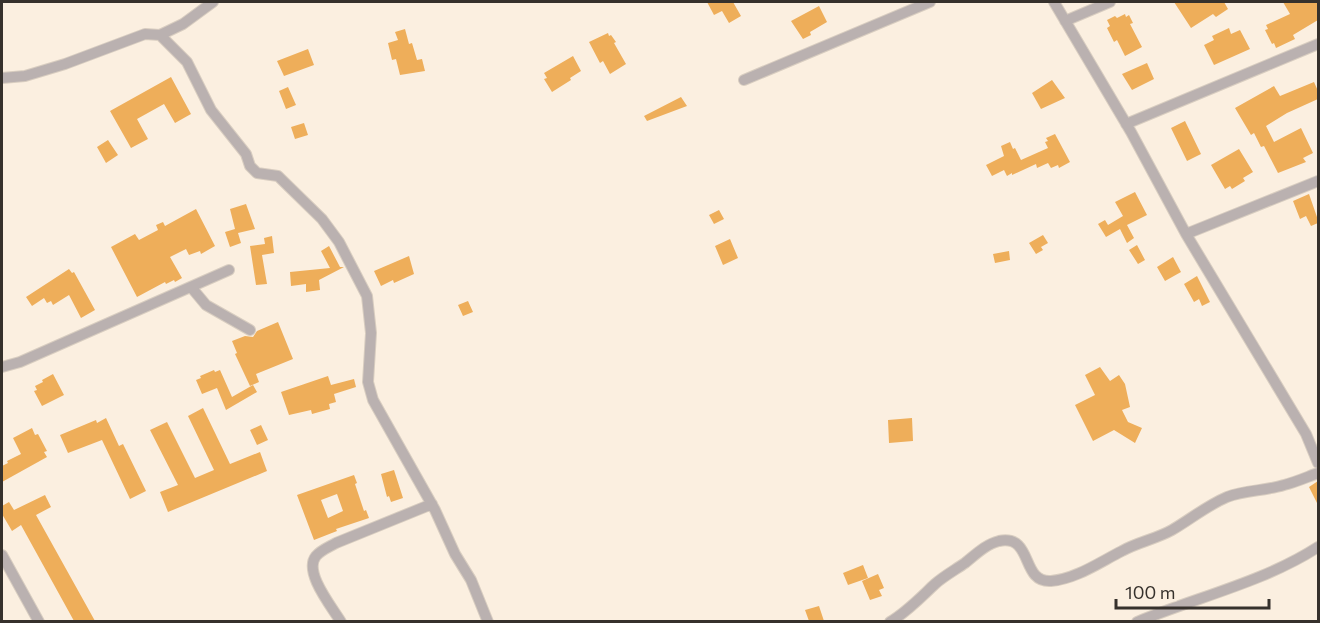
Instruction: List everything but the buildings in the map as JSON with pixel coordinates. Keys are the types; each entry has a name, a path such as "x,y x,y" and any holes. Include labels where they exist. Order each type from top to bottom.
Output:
{"street":[{"path":"2,78 25,76 65,64 146,34 160,35 183,24 213,2"},
{"path":"744,80 930,2"},
{"path":"1054,2 1126,124 1186,234 1306,434 1318,463"},
{"path":"1065,21 1110,2"},
{"path":"160,35 186,62 211,110 246,154 250,166 257,173 278,176 322,219 339,242 367,296 371,333 369,382 373,400 432,504 455,554 471,580 488,621"},
{"path":"1126,124 1318,44"},
{"path":"1186,234 1318,181"},
{"path":"2,367 20,362 229,270"},
{"path":"191,287 206,306 250,330"},
{"path":"890,621 898,617 937,582 982,549 998,541 1017,544 1024,551 1030,569 1036,576 1050,581 1093,567 1122,550 1155,538 1198,511 1227,497 1284,486 1318,472"},
{"path":"341,621 316,580 312,570 315,557 336,543 432,504"},
{"path":"1137,621 1214,595 1301,558 1318,547"},
{"path":"2,555 39,621"}]}
